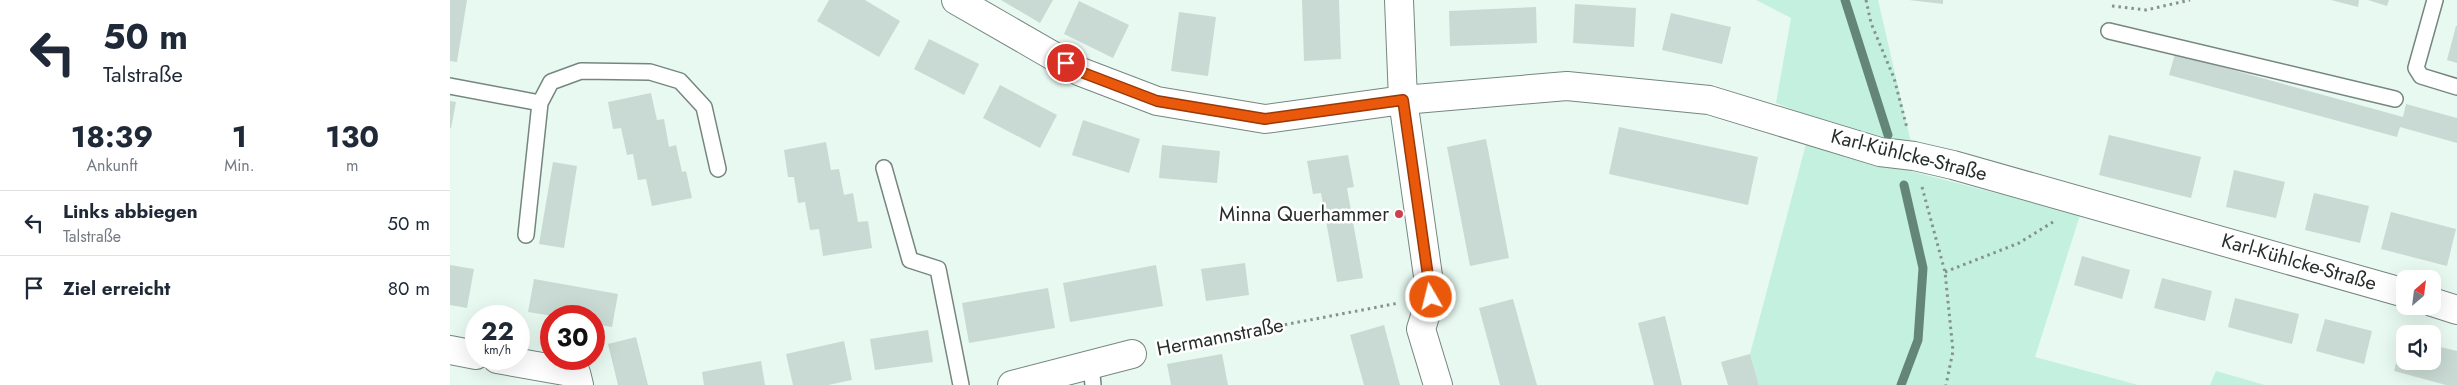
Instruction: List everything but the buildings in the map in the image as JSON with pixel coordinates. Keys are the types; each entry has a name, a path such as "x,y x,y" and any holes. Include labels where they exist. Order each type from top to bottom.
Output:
{"street":[{"name":"Karl-Kühlcke-Straße","path":"956,0 1081,72 1157,101 1265,119 1403,100 1567,86 1709,100 1880,152 1914,156 2073,197 2396,290"},
{"path":"1399,0 1403,100 1431,297 1421,329 1438,385"},
{"path":"2441,305 2457,310"},
{"path":"450,350 465,353"},
{"name":"Hermannstraße","path":"1029,383 1092,375 1132,354"},
{"path":"530,365 576,373 579,385"}],"lane":[{"path":"2435,0 2416,68 2420,76 2457,87"},
{"path":"2108,31 2395,99"},
{"path":"526,235 540,103 551,82 581,71 650,72 680,81 704,106 718,169"},
{"path":"450,86 540,103"},
{"path":"884,168 910,260 938,270 961,385"}],"path":[{"path":"1866,0 1872,23 1894,78 1946,272 1953,351 1946,385"},
{"path":"2112,6 2146,10 2190,0"},
{"path":"1946,272 2019,243 2053,222 2073,197"},
{"name":"Hermannstraße","path":"1132,354 1431,297"}],"green space":[{"path":"1756,0 1878,0 1914,156 1776,103 1791,18"},
{"path":"1806,144 2080,215 2035,357 2138,385 1759,385 1750,354"},
{"path":"2216,371 2265,385 2210,385"}],"waterway":[{"path":"1845,0 1888,135"},
{"path":"1901,385 1918,340 1923,268 1904,185"}],"place":[{"name":"Minna Querhammer","path":"1399,214"}],"route":[{"path":"1066,63 1081,72 1157,101 1265,119 1403,100 1431,297"}]}
